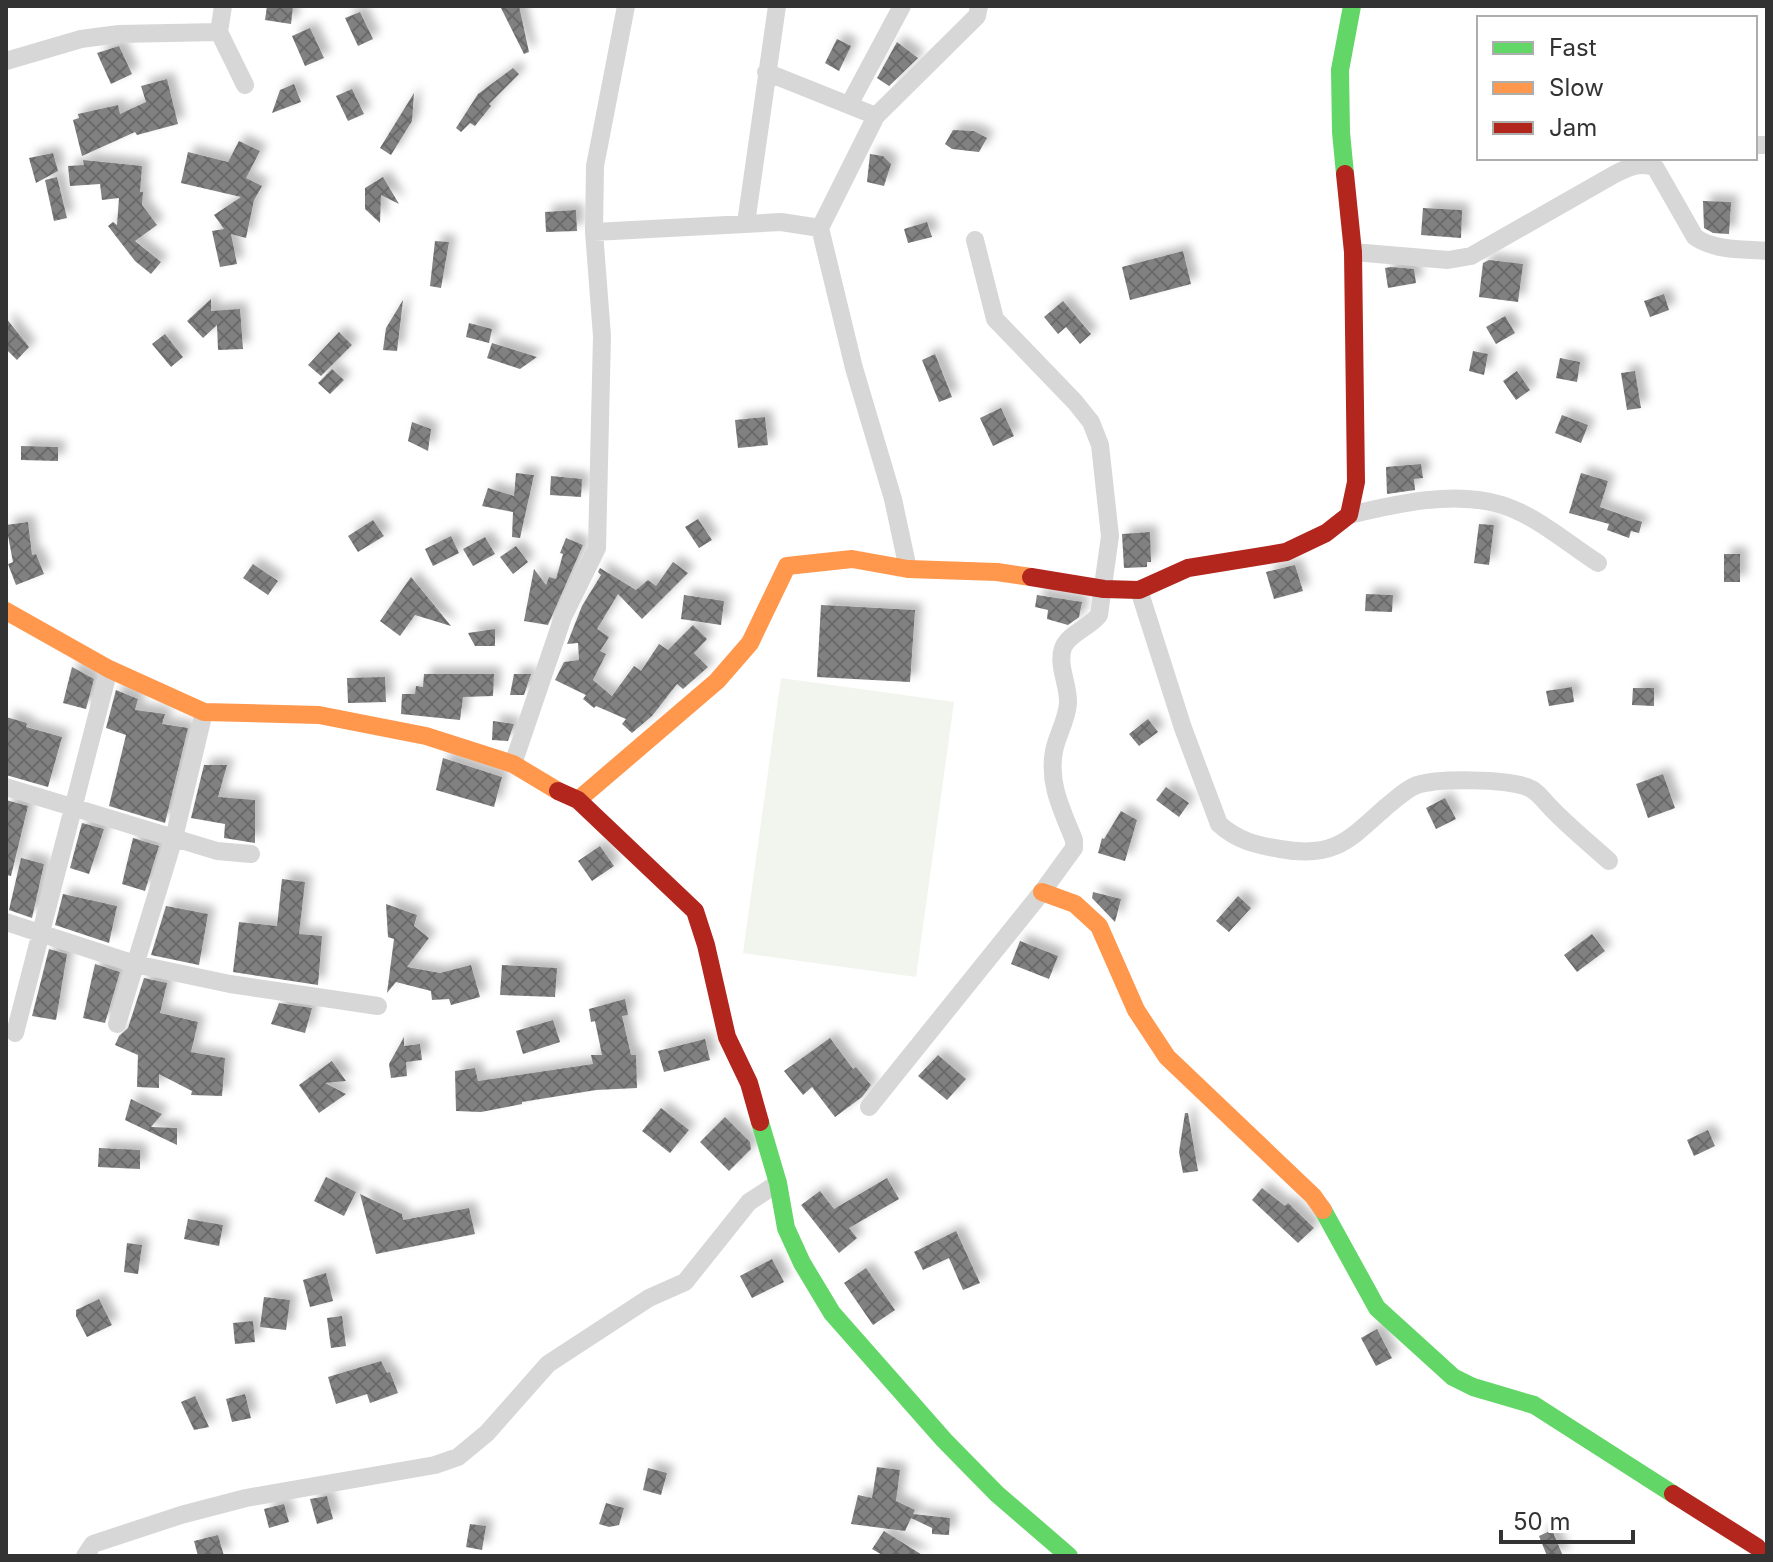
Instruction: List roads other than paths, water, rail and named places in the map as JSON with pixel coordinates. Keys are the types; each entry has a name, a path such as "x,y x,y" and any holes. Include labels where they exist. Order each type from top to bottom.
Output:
{"street":[{"path":"223,6 219,32 245,85"},
{"path":"513,764 563,617 597,548 602,336 594,232 595,166 626,6"},
{"path":"746,223 777,6"},
{"path":"849,105 902,6"},
{"path":"908,569 893,499 854,368 820,228 876,116 977,16 979,6"},
{"path":"1349,515 1356,482 1353,252 1341,132 1340,70 1352,6"},
{"path":"6,61 81,39 119,34 219,32"},
{"path":"766,72 876,116"},
{"path":"1353,252 1448,260 1471,256 1615,174 1649,161 1695,237 1705,244 1767,251"},
{"path":"594,232 781,222 820,228"},
{"path":"869,1107 1074,848 1074,840 1052,779 1054,750 1068,706 1068,689 1061,663 1063,648 1069,639 1099,615 1104,589 1110,536 1100,445 1091,422 1075,402 995,319 975,240"},
{"path":"578,800 717,681 750,643 787,566 852,559 908,569 997,572 1104,589 1139,590 1188,568 1286,552 1326,533 1349,515 1398,504 1482,501 1522,513 1598,563"},
{"path":"1139,590 1183,728 1219,824 1248,844 1304,854 1321,851 1347,842 1396,799 1416,786 1450,780 1524,786 1537,793 1609,861"},
{"path":"9,612 109,669 204,712 319,715 426,736 513,764 551,788 578,800 695,911 727,1037 749,1083 778,1183 786,1228 802,1263 832,1313 944,1440 997,1494 1069,1556"},
{"path":"15,1033 109,669"},
{"path":"117,1024 174,838 204,712"},
{"path":"6,787 217,851 251,854"},
{"path":"1042,892 1075,904 1099,926 1136,1010 1167,1057 1313,1196 1332,1222 1377,1308 1453,1377 1473,1387 1534,1405 1757,1547 1762,1556"},
{"path":"6,922 135,964 230,984 378,1006"},
{"path":"85,1556 93,1544 181,1515 246,1498 435,1465 458,1457 487,1433 548,1364 649,1298 685,1282 749,1202 778,1183"}]}
